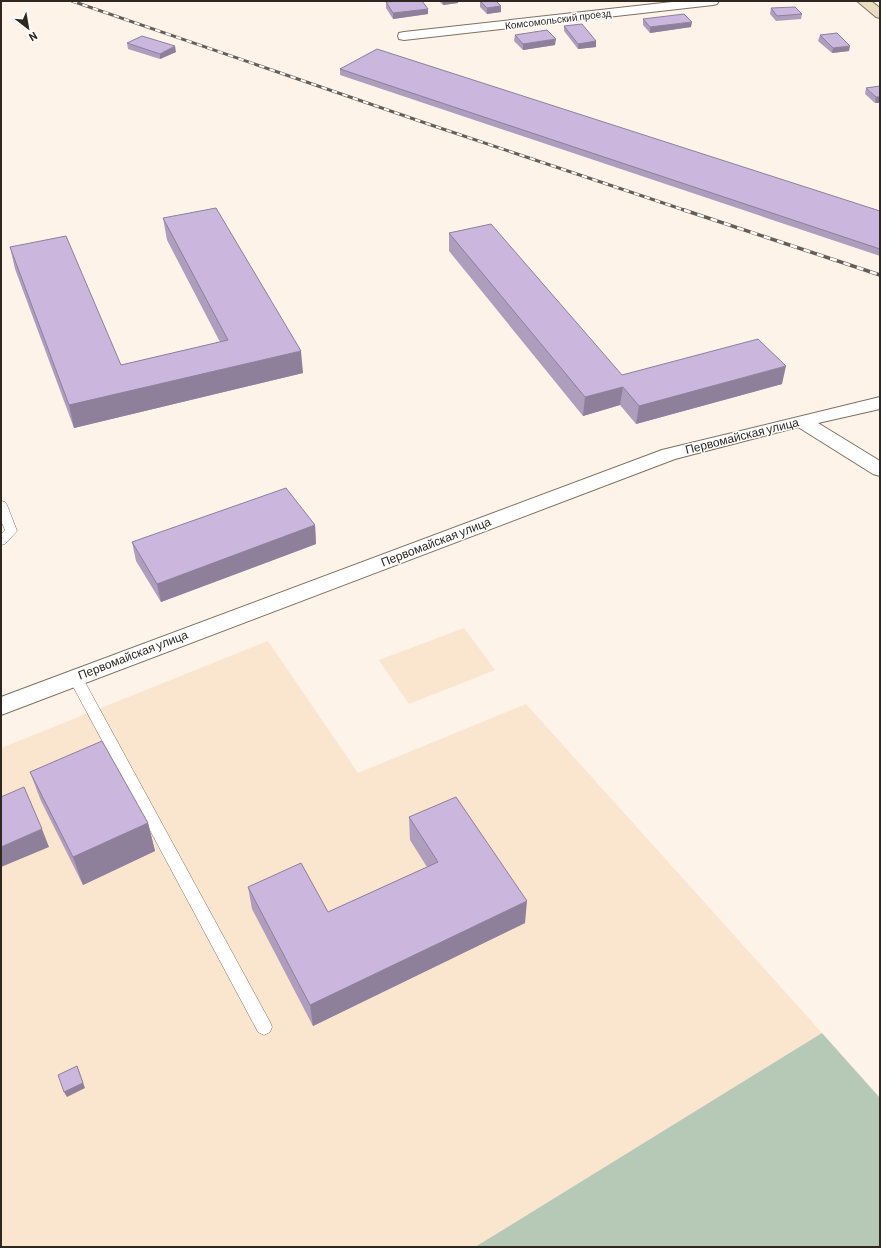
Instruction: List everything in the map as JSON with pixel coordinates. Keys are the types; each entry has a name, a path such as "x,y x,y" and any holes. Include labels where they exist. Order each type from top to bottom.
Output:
{"street":[{"name":"Комсомольский проезд","path":"404,36 713,1"},
{"path":"863,1 880,14"},
{"name":"Первомайская улица","path":"1,706 669,454 801,420 880,403"},
{"path":"801,420 880,470"}],"lane":[{"path":"1,505 11,531 1,541"},
{"path":"75,677 264,1027"}],"shaded area":[{"path":"464,628 495,670 409,704 379,660"},
{"path":"268,641 358,773 526,704 822,1033 475,1247 1,1247 1,748"}],"green space":[{"path":"822,1033 880,1098 880,1247 475,1247"}],"building":[{"path":"422,1 428,9 393,13 386,2"},
{"path":"480,1 496,1 501,6 487,8"},
{"path":"795,7 802,14 777,16 771,8"},
{"path":"684,14 692,22 650,27 643,19"},
{"path":"582,24 596,41 578,44 564,26"},
{"path":"547,30 556,39 523,44 515,35"},
{"path":"837,33 850,46 833,48 820,35"},
{"path":"142,36 175,46 160,54 127,43"},
{"path":"377,49 880,211 880,249 340,69"},
{"path":"880,86 880,97 876,97 866,88"},
{"path":"216,208 301,351 69,405 10,247 66,236 121,365 228,340 163,218"},
{"path":"491,224 622,375 758,339 786,366 639,406 623,387 585,397 449,233"},
{"path":"286,488 315,525 157,584 132,542"},
{"path":"102,741 148,823 73,857 30,772"},
{"path":"24,787 42,829 1,847 1,797"},
{"path":"456,797 527,901 310,1005 248,887 301,863 328,912 438,862 409,817"},
{"path":"77,1066 83,1083 64,1092 58,1075"}],"railway":[{"path":"72,1 434,126 686,211"},
{"path":"686,211 880,275"}]}
